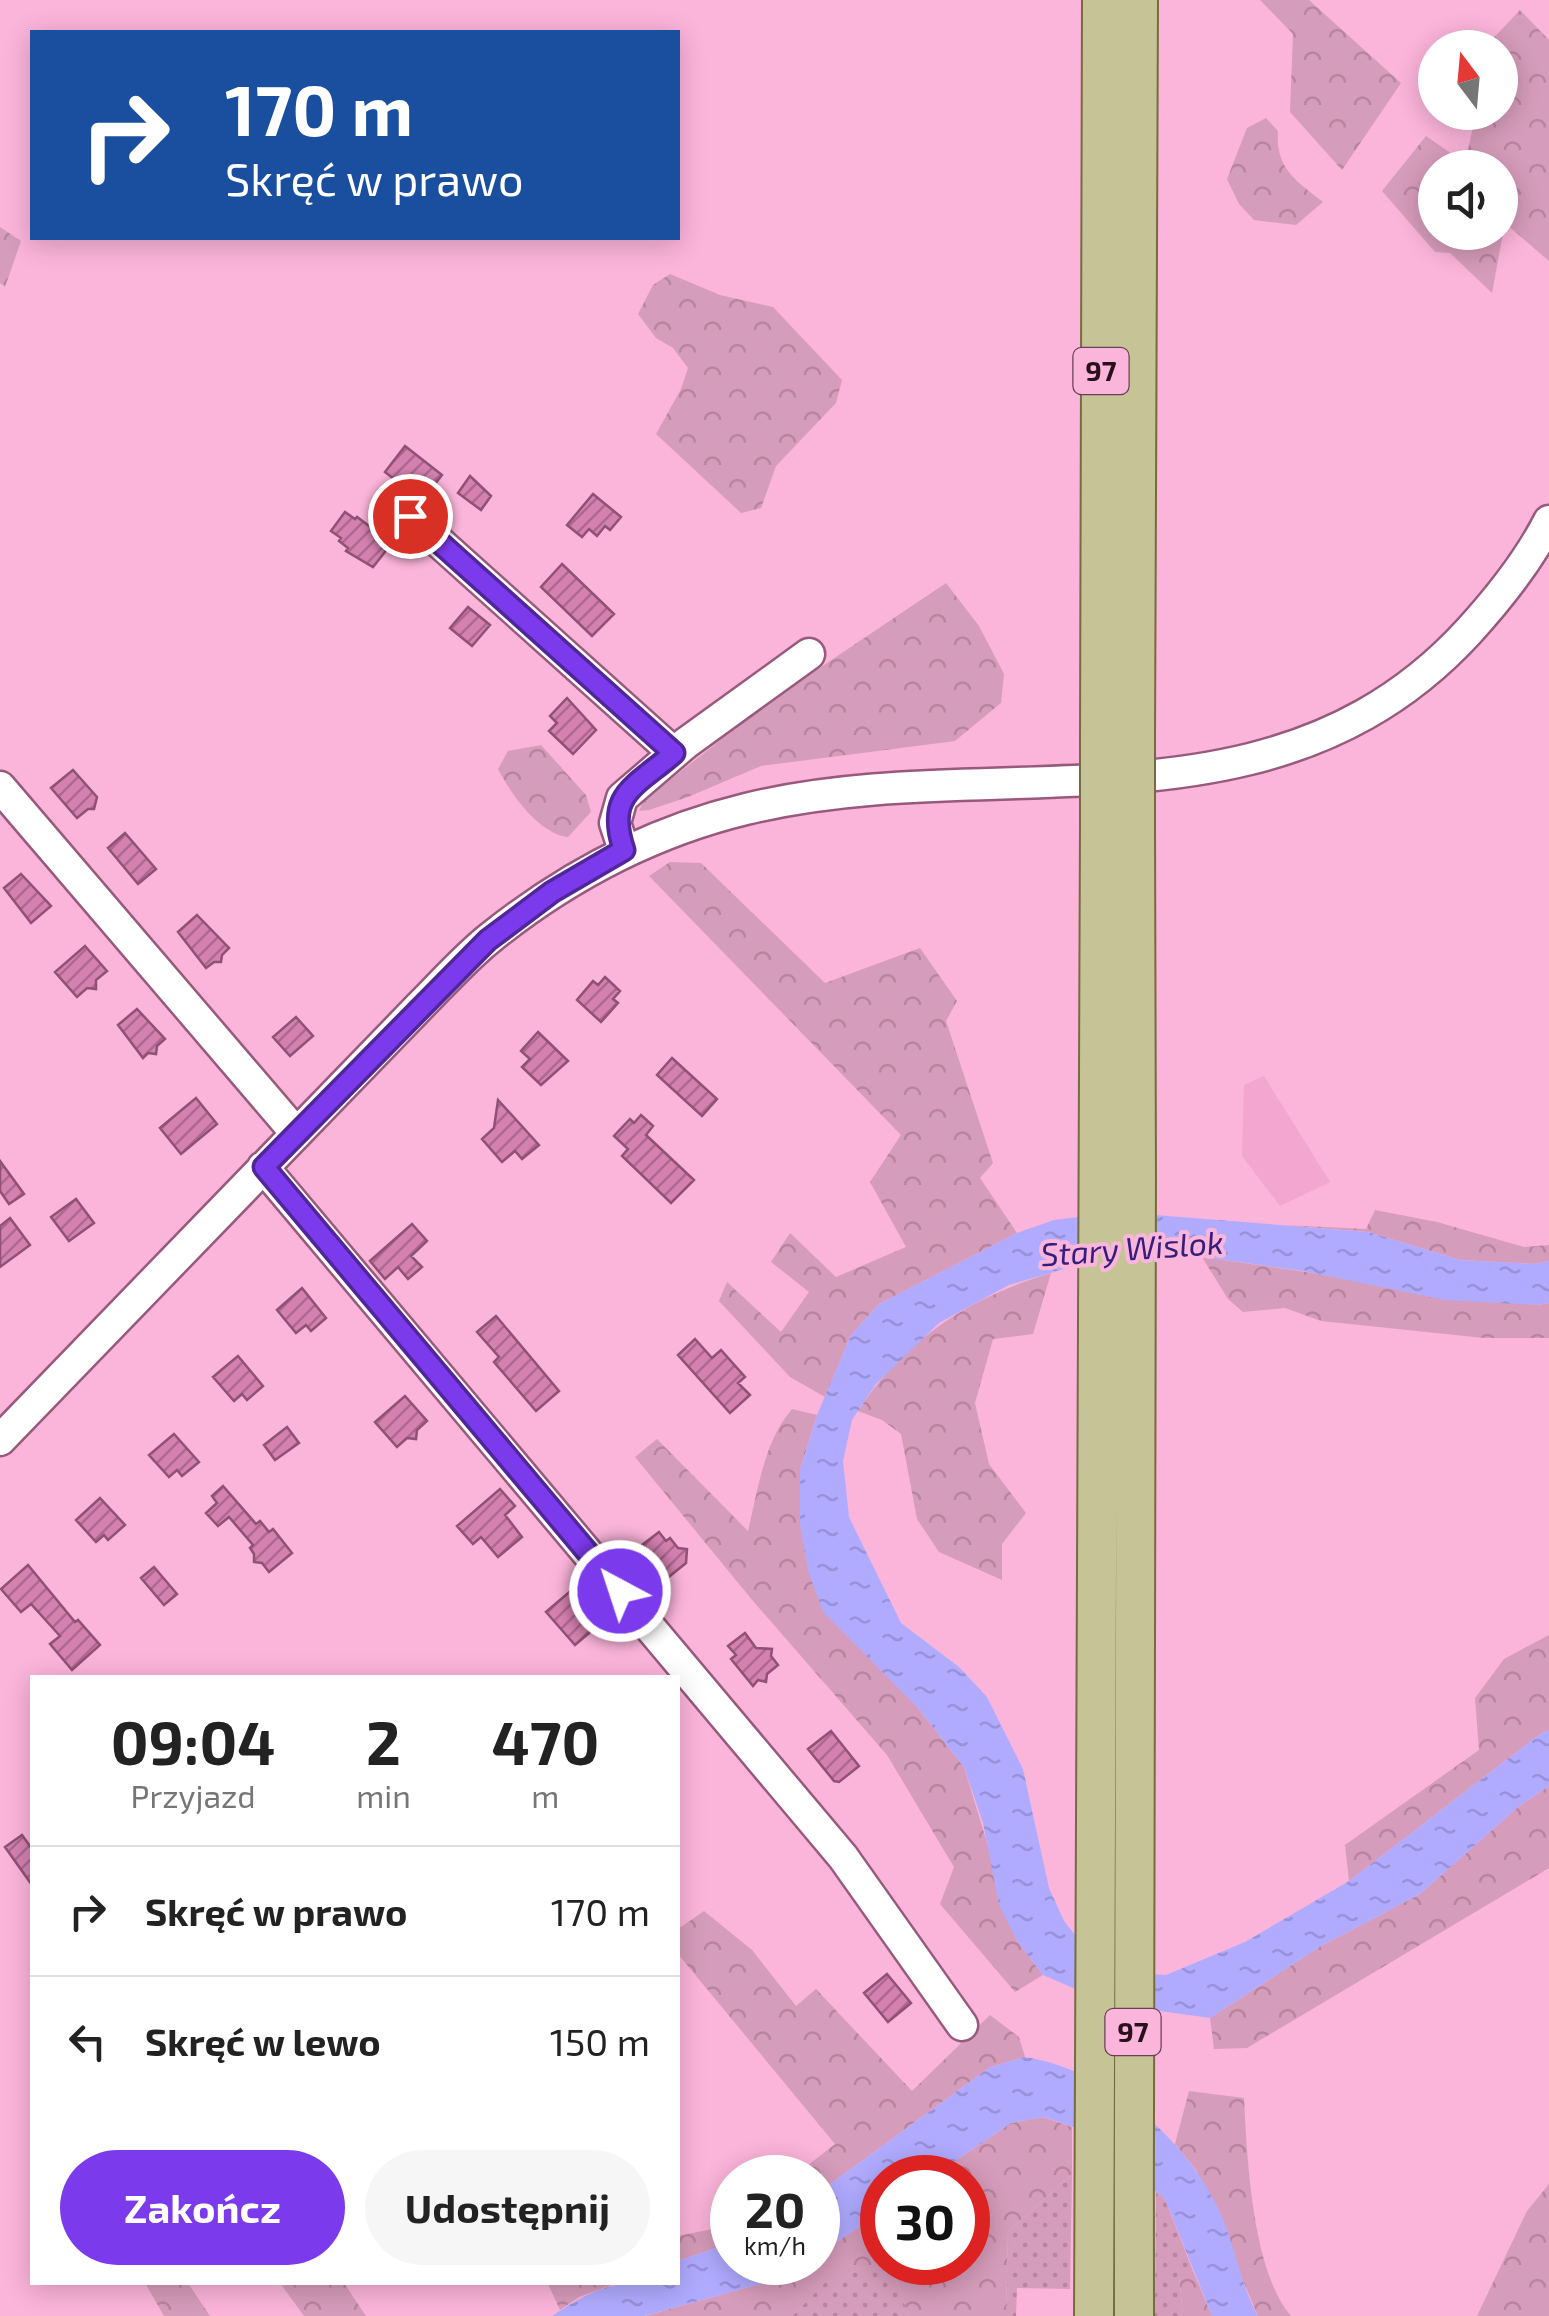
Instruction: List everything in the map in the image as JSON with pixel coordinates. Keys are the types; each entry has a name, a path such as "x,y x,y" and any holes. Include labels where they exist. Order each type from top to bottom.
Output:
{"main road":[{"name":"97","path":"1102,0 1118,741"},
{"name":"97","path":"1094,2316 1114,1749 1116,1317 1098,1146 1117,825 1138,0"},
{"name":"97","path":"1116,1317 1137,1144 1117,825"},
{"name":"97","path":"1114,1749 1134,2316"}],"street":[{"path":"410,516 674,753"},
{"path":"0,1440 488,940 552,892 624,850 745,809 815,796 1184,773 1280,752 1327,734 1383,704 1432,668 1504,592 1549,520"},
{"path":"624,850 615,823 622,798 674,753 809,654"},
{"path":"0,787 296,1133"},
{"path":"264,1167 843,1857 962,2025"}],"shaded area":[{"path":"1264,1076 1330,1182 1280,1206 1242,1156 1244,1085"}],"green space":[{"path":"1260,0 1309,0 1401,83 1342,170 1290,112 1293,34"},
{"path":"1520,10 1549,40 1549,261 1518,234 1518,150 1468,150 1472,130 1518,130 1518,30 1501,30"},
{"path":"1266,118 1278,131 1280,155 1289,172 1323,202 1296,225 1254,220 1239,204 1227,179 1247,128"},
{"path":"1426,136 1446,150 1418,150 1418,232 1382,191"},
{"path":"0,227 21,241 5,287 0,283"},
{"path":"1500,250 1492,293 1450,253 1435,252"},
{"path":"670,274 720,295 773,307 842,380 836,403 776,466 761,508 741,513 656,434 688,368 673,348 656,338 638,314 653,285"},
{"path":"946,583 979,626 1004,674 1001,703 955,741 761,766 688,797 639,811 643,801 769,702"},
{"path":"541,745 586,795 591,812 568,837 537,821 518,801 498,769 508,751"},
{"path":"670,862 701,863 825,983 920,948 957,1001 946,1021 993,1163 980,1178 1017,1233 879,1304 851,1335 825,1397 790,1377 719,1301 727,1282 781,1332 809,1292 771,1262 790,1233 836,1277 906,1247 870,1182 901,1135 649,876"},
{"path":"1375,1210 1437,1222 1524,1247 1549,1245 1549,1261 1534,1264 1460,1260 1368,1232 1282,1225 1366,1229"},
{"path":"1202,1257 1537,1305 1549,1303 1549,1338 1484,1338 1321,1321 1285,1308 1243,1312 1228,1299"},
{"path":"1051,1273 1033,1334 993,1339 975,1403 989,1464 1026,1513 1002,1544 1002,1580 939,1552 917,1519 901,1434 882,1420 858,1411 897,1362 942,1324 993,1295"},
{"path":"792,1409 817,1415 800,1470 917,1707 964,1767 1017,1941 1043,1975 1015,1992 940,1904 954,1867 887,1755 635,1457 657,1439 748,1531 768,1451"},
{"path":"1549,1635 1549,1730 1349,1881 1345,1845 1479,1750 1475,1698 1504,1659"},
{"path":"1549,1786 1549,1868 1247,2048 1214,2049 1210,2018 1321,1946 1420,1894 1518,1807"},
{"path":"704,1911 752,1950 796,2006 816,1989 912,2091 990,2015 1019,2037 1025,2057 990,2067 870,2155 860,2155 860,2162 840,2177 840,2155 821,2155 835,2144 680,1956 680,1928"},
{"path":"1189,2091 1244,2098 1250,2181 1260,2243 1278,2296 1291,2316 1258,2316 1196,2170 1175,2144"},
{"path":"1043,2117 1072,2127 1072,2174 1008,2232 1006,2316 909,2316 898,2285 990,2285 990,2155 964,2155 1011,2123"},
{"path":"1072,2174 1070,2289 1017,2288 1016,2316 1006,2316 1008,2232"},
{"path":"1549,2184 1549,2316 1477,2316 1527,2211"},
{"path":"1156,2191 1165,2199 1193,2271 1179,2276 1183,2316 1155,2316"},
{"path":"860,2226 860,2269 840,2277 840,2240"},
{"path":"710,2229 710,2250 680,2260 680,2236"},
{"path":"860,2269 860,2285 898,2285 909,2316 792,2316 822,2285 840,2285 840,2277"},
{"path":"1193,2271 1212,2316 1183,2316 1179,2275"},
{"path":"146,2285 189,2285 210,2316 164,2316"},
{"path":"281,2285 345,2285 366,2316 304,2316"},
{"path":"548,2285 612,2285 579,2297 560,2310"},
{"path":"756,2285 823,2285 792,2316 645,2316"}],"water":[{"name":"Stary Wislok","path":"1117,1212 1368,1232 1460,1260 1534,1264 1549,1261 1549,1303 1537,1305 1445,1300 1303,1271 1202,1257 1081,1264 1009,1285 939,1323 876,1384 852,1420 843,1461 849,1517 901,1623 959,1667 987,1697 1023,1769 1049,1888 1064,1921 1079,1940 1124,1973 1166,1975 1245,1942 1349,1881 1549,1730 1549,1786 1518,1807 1420,1894 1321,1946 1210,2018 1110,2004 1043,1975 1017,1941 999,1905 983,1823 964,1767 917,1707 823,1612 808,1570 800,1525 800,1470 817,1415 851,1335 879,1304 1017,1233 1054,1220"},
{"path":"1025,2057 1055,2064 1112,2091 1163,2132 1185,2156 1218,2208 1258,2316 1212,2316 1165,2199 1082,2130 1044,2117 1011,2123 964,2155 870,2155 990,2067"},
{"path":"860,2162 860,2226 840,2240 840,2177"},
{"path":"710,2250 710,2285 756,2285 644,2316 552,2316 611,2286 680,2285 680,2260"}],"building":[{"path":"405,446 442,475 422,501 385,472"},
{"path":"470,476 491,496 481,510 458,493"},
{"path":"593,494 621,517 610,530 605,526 597,536 589,529 582,537 567,525"},
{"path":"345,512 392,543 373,567 346,551 341,538 331,531"},
{"path":"562,564 614,614 592,636 541,587"},
{"path":"468,607 490,625 472,646 450,628"},
{"path":"567,698 596,730 573,754 549,731 557,723 550,716"},
{"path":"73,770 97,797 94,809 77,818 51,788"},
{"path":"125,833 156,869 138,884 108,848"},
{"path":"21,874 51,906 31,923 4,888"},
{"path":"197,915 229,948 221,962 206,968 178,932"},
{"path":"85,946 107,971 96,980 96,989 87,988 77,997 55,972"},
{"path":"605,977 620,991 613,999 618,1003 601,1022 577,1000 593,981 598,985"},
{"path":"137,1009 165,1039 157,1046 156,1054 148,1053 143,1058 118,1025"},
{"path":"296,1017 313,1036 290,1056 273,1037"},
{"path":"538,1032 568,1061 541,1085 522,1067 530,1059 521,1051"},
{"path":"672,1058 717,1099 702,1116 657,1075"},
{"path":"196,1098 217,1124 181,1154 160,1128"},
{"path":"498,1100 539,1145 522,1159 515,1151 502,1162 482,1139 494,1128"},
{"path":"641,1115 653,1126 646,1135 694,1180 671,1203 622,1156 628,1149 614,1136 630,1119 634,1123"},
{"path":"0,1161 24,1194 9,1204 0,1191"},
{"path":"76,1199 94,1223 69,1241 51,1217"},
{"path":"10,1218 30,1245 0,1267 0,1226"},
{"path":"412,1224 427,1241 411,1256 422,1267 408,1279 398,1267 385,1279 370,1261"},
{"path":"302,1288 326,1318 311,1331 306,1325 296,1333 277,1310"},
{"path":"496,1316 559,1391 536,1411 494,1362 499,1357 477,1332"},
{"path":"695,1339 712,1358 721,1350 745,1377 738,1383 750,1395 730,1413 678,1355"},
{"path":"238,1356 263,1386 247,1400 242,1394 234,1401 213,1377"},
{"path":"405,1396 427,1421 417,1430 416,1439 407,1438 397,1447 375,1422"},
{"path":"287,1427 299,1443 275,1460 264,1445"},
{"path":"174,1434 199,1462 182,1476 177,1470 169,1477 149,1455"},
{"path":"223,1486 256,1524 260,1521 269,1532 273,1529 292,1553 269,1572 262,1563 254,1562 250,1548 253,1545 229,1517 218,1526 206,1513 217,1503 212,1496"},
{"path":"500,1489 515,1506 505,1515 522,1537 498,1557 481,1537 473,1544 457,1526"},
{"path":"100,1498 125,1525 108,1540 104,1535 96,1542 76,1520"},
{"path":"659,1532 666,1541 670,1538 678,1548 687,1549 686,1563 665,1580 642,1545"},
{"path":"28,1565 75,1622 78,1620 100,1645 72,1670 50,1644 60,1636 31,1604 21,1612 1,1589"},
{"path":"154,1567 177,1594 164,1605 141,1578"},
{"path":"574,1588 602,1622 575,1645 546,1612"},
{"path":"745,1633 756,1648 772,1649 771,1656 778,1665 767,1674 766,1682 758,1680 753,1686 731,1659 736,1655 728,1646"},
{"path":"831,1731 859,1766 839,1782 808,1749"},
{"path":"22,1835 30,1846 30,1882 5,1847"},
{"path":"887,1974 911,2003 888,2022 864,1993"}],"route":[{"path":"410,516 674,753 622,798 615,823 624,850 552,892 488,940 264,1167 620,1591"}]}
